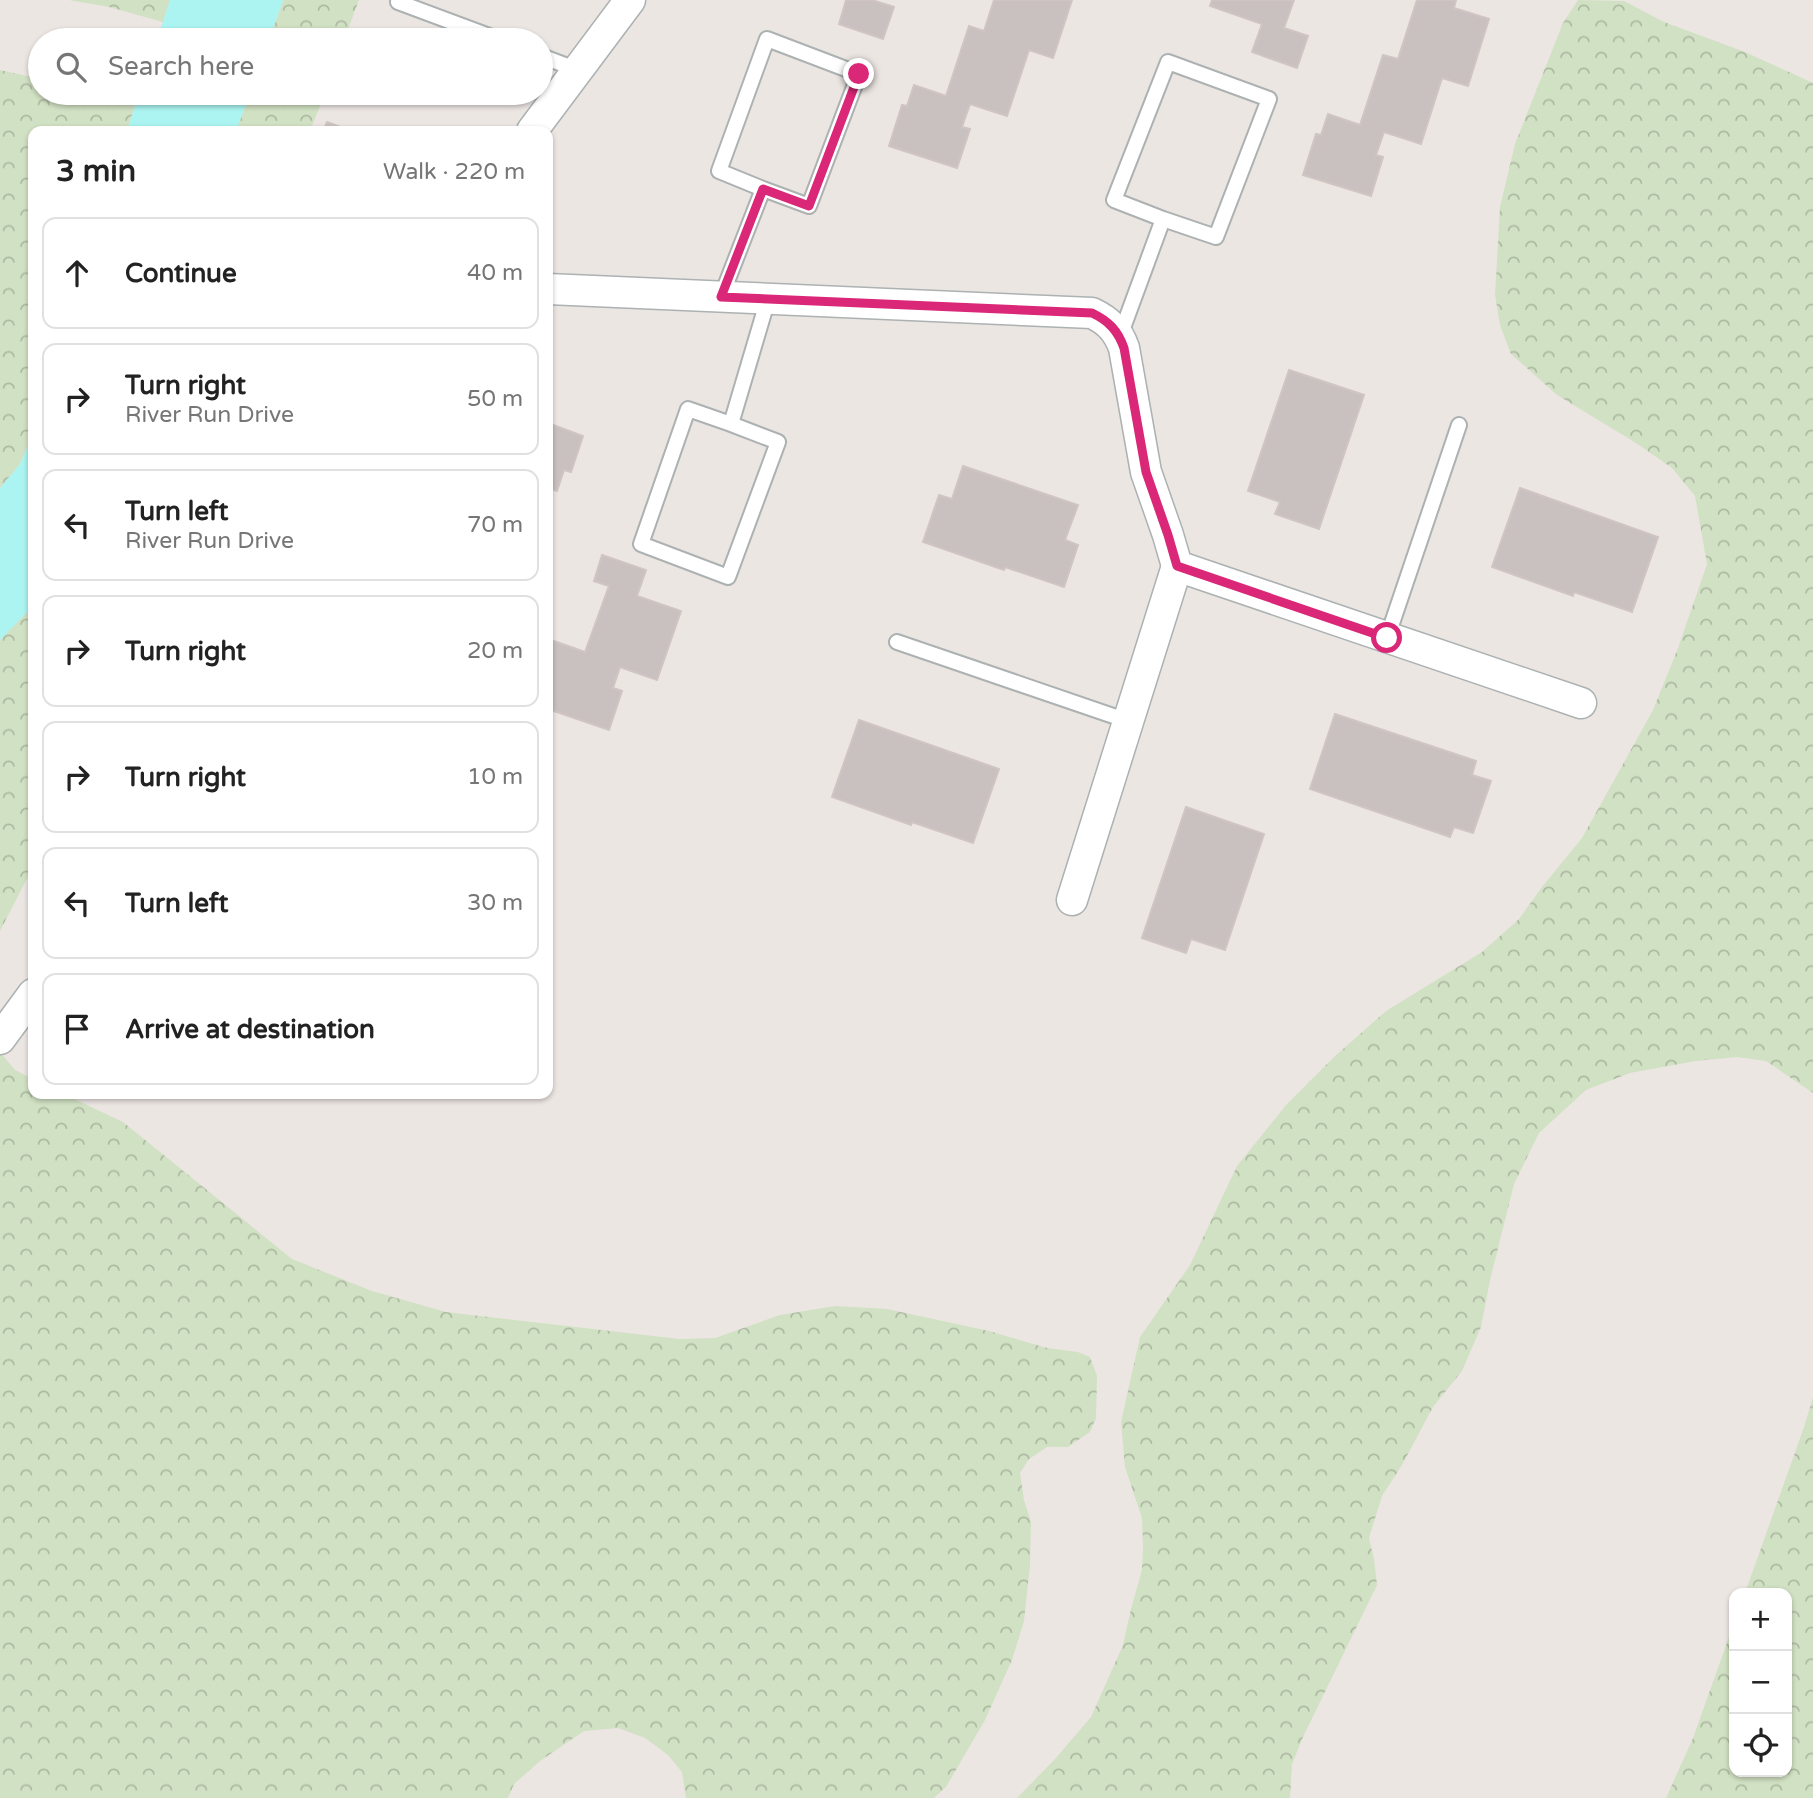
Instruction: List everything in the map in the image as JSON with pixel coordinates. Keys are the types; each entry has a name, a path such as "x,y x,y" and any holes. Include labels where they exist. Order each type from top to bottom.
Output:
{"street":[{"path":"553,103 631,0"},
{"path":"536,126 552,105"},
{"path":"553,289 1092,313 1103,318 1120,336 1146,472 1177,566 1072,900"},
{"path":"1177,566 1581,703"},
{"path":"5,1032 28,1001"}],"lane":[{"path":"398,2 468,28"},
{"path":"767,39 859,74 809,206 763,189 719,171 767,39"},
{"path":"553,61 578,70"},
{"path":"1168,62 1269,99 1216,237 1163,219 1114,200 1168,62"},
{"path":"721,297 763,189"},
{"path":"1120,336 1163,219"},
{"path":"731,424 768,299"},
{"path":"688,409 731,424 778,442 728,577 641,544 688,409"},
{"path":"1387,638 1459,425"},
{"path":"897,642 1128,721"}],"green space":[{"path":"69,0 170,0 163,22 109,7"},
{"path":"283,0 359,0 348,28 273,28"},
{"path":"1578,0 1624,1 1664,22 1745,52 1813,83 1813,1093 1766,1061 1737,1057 1696,1061 1630,1073 1586,1090 1539,1133 1514,1184 1481,1327 1462,1371 1433,1407 1382,1496 1369,1538 1377,1585 1303,1737 1292,1764 1290,1798 1017,1798 1091,1717 1123,1645 1142,1570 1142,1518 1125,1467 1121,1422 1140,1337 1190,1265 1237,1166 1286,1105 1386,1011 1482,952 1519,919 1582,838 1653,710 1707,564 1695,496 1672,468 1557,395 1511,354 1500,325 1495,295 1500,207 1515,144 1563,23"},
{"path":"0,70 28,76 28,105 135,105 129,126 28,126 28,446 20,464 0,488"},
{"path":"246,105 320,105 312,126 238,126"},
{"path":"28,611 28,877 0,931 0,640"},
{"path":"0,1052 15,1070 28,1076 28,1099 75,1099 123,1122 292,1259 372,1291 446,1312 680,1339 715,1338 780,1315 835,1306 887,1309 989,1331 1047,1348 1078,1352 1090,1357 1097,1376 1096,1418 1090,1432 1068,1447 1047,1447 1029,1459 1020,1473 1031,1522 1030,1565 1024,1621 1012,1660 985,1720 946,1787 934,1798 686,1798 682,1772 668,1755 645,1738 618,1728 584,1731 540,1761 514,1784 508,1798 0,1798"},
{"path":"1813,1397 1813,1798 1666,1798 1693,1738 1729,1637 1729,1777 1792,1777 1792,1588 1747,1588"}],"water":[{"path":"170,0 283,0 273,28 161,28"},
{"path":"135,105 246,105 238,126 129,126"},
{"path":"28,446 28,611 0,640 0,488 20,464"}],"building":[{"path":"846,0 872,0 894,7 883,39 839,24"},
{"path":"994,0 1072,0 1053,58 1029,50 1007,116 970,104 962,127 970,129 957,168 889,146 902,105 907,106 914,85 946,96 969,26 984,31"},
{"path":"1212,0 1294,0 1284,28 1308,36 1297,68 1252,52 1262,24 1210,6"},
{"path":"1417,0 1456,0 1454,8 1489,19 1468,86 1442,78 1421,144 1384,132 1376,155 1383,157 1371,196 1303,175 1316,134 1321,135 1328,114 1360,125 1383,55 1398,59"},
{"path":"1289,370 1364,395 1319,529 1275,514 1280,502 1248,491"},
{"path":"553,425 583,436 571,472 564,470 557,491 553,490"},
{"path":"963,466 1078,505 1065,540 1078,545 1064,587 923,542 939,495 952,499"},
{"path":"1520,488 1658,537 1632,612 1574,592 1573,596 1492,567"},
{"path":"602,555 646,570 637,596 681,611 657,680 620,667 613,688 622,691 609,730 553,711 553,641 585,652 609,586 594,581"},
{"path":"1335,714 1476,761 1472,775 1491,781 1473,833 1454,827 1450,837 1310,789"},
{"path":"859,720 999,769 973,843 912,822 911,825 832,797"},
{"path":"1186,807 1264,834 1225,950 1191,939 1186,953 1142,938"}],"route":[{"path":"859,74 809,206 763,189 721,297 1092,313 1103,318 1120,336 1124,348 1146,472 1177,566 1387,638"}]}
